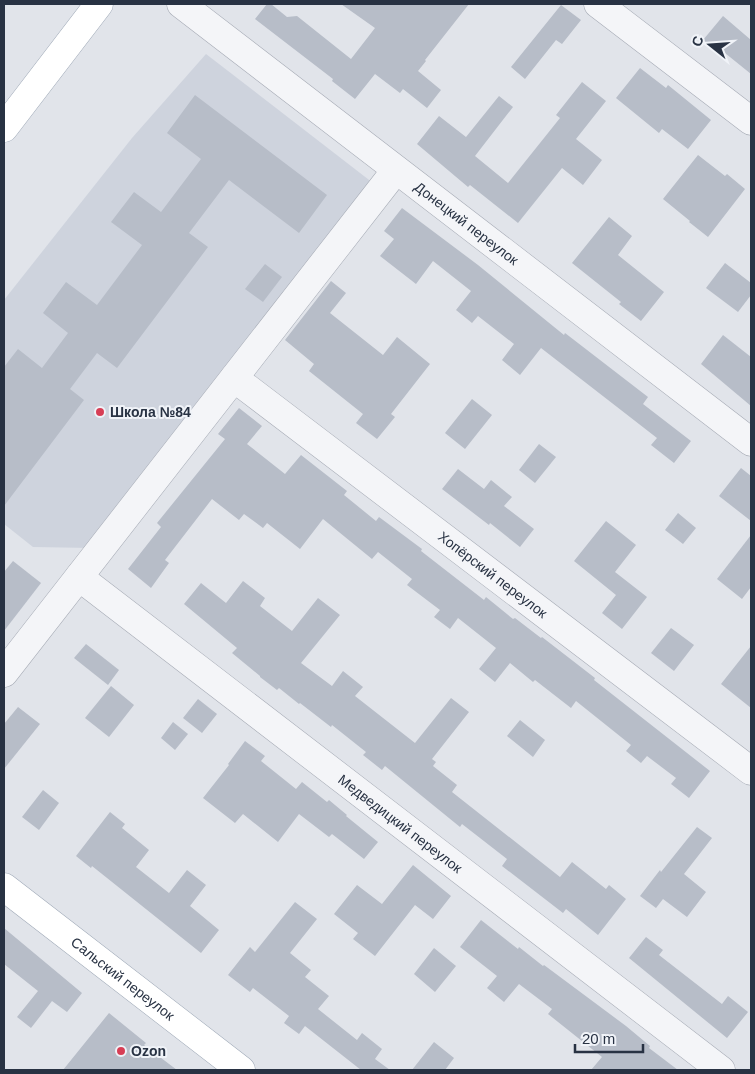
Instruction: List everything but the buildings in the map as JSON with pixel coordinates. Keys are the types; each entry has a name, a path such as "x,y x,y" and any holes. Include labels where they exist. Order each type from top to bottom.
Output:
{"main road":[{"path":"4,128 99,4"},
{"name":"Сальский переулок","path":"4,887 241,1070"}],"street":[{"name":"Донецкий переулок","path":"181,4 751,442"},
{"path":"598,4 751,121"},
{"path":"4,673 396,170"},
{"name":"Хопёрский переулок","path":"234,378 751,771"},
{"name":"Медведицкий переулок","path":"79,577 721,1070"}],"shaded area":[{"name":"Школа №84","path":"206,54 373,183 92,548 33,547 4,524 4,300 132,138"}],"place":[{"name":"Школа №84","path":"100,412"},
{"name":"Ozon","path":"121,1051"}]}
